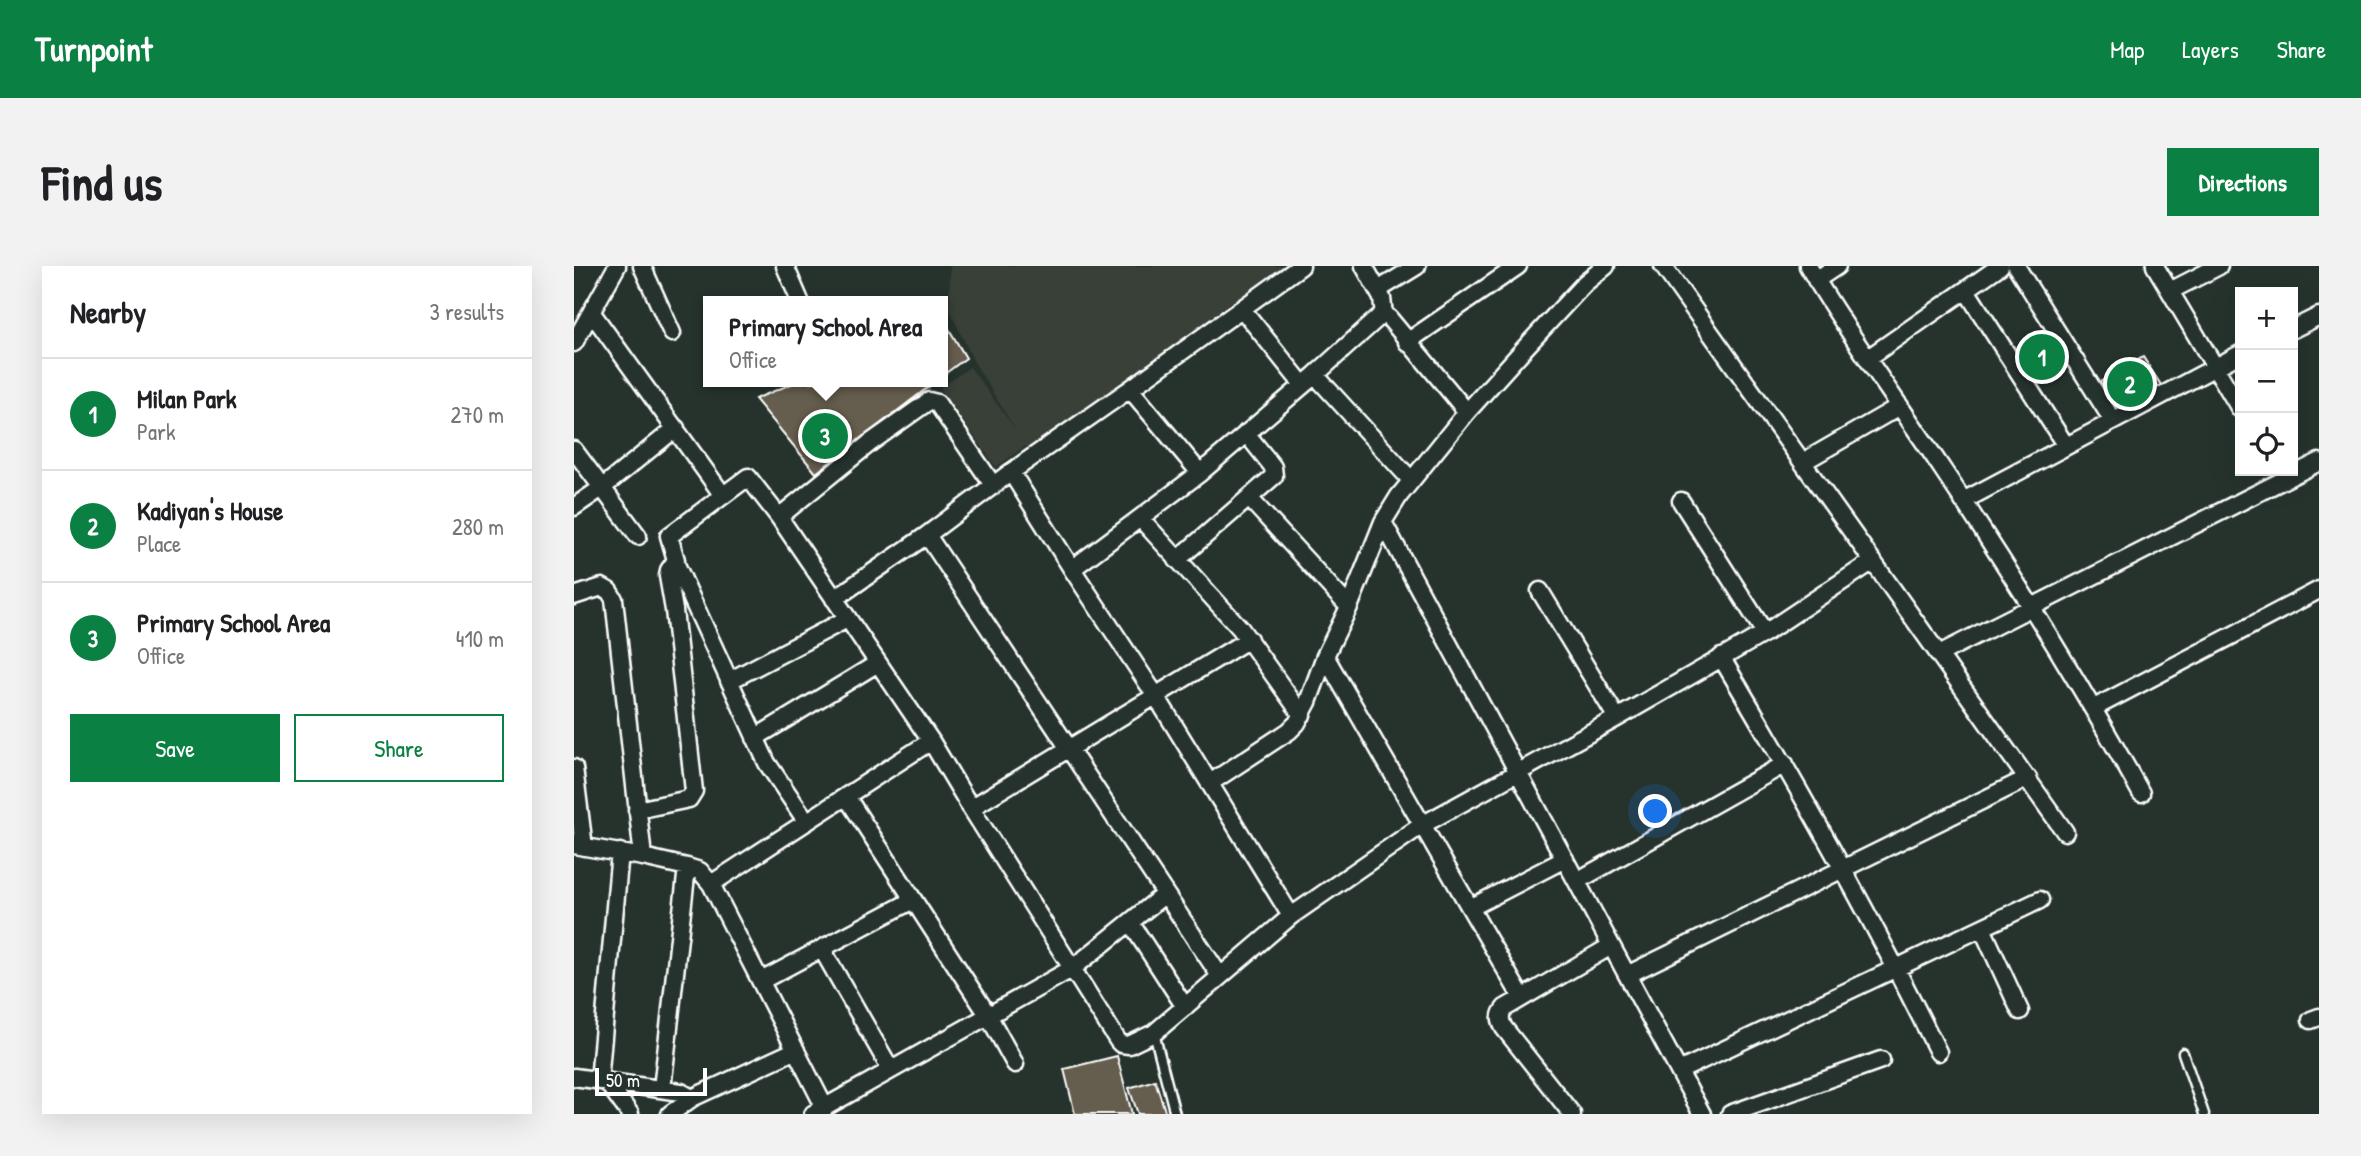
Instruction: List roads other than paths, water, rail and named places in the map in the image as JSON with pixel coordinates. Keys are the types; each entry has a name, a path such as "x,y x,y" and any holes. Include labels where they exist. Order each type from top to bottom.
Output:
{"street":[{"path":"574,343 617,266"},
{"path":"642,266 672,333"},
{"path":"785,266 798,296"},
{"path":"834,599 1301,266"},
{"path":"1364,266 1378,290 1384,315"},
{"path":"1378,290 1417,266"},
{"path":"1407,342 1518,266"},
{"path":"1210,783 1289,732 1302,715 1383,522 1411,480 1467,412 1585,283 1606,266"},
{"path":"1664,266 2065,832"},
{"path":"1837,266 1812,273 2032,609 2094,708 2141,793"},
{"path":"1868,358 2000,266"},
{"path":"2015,266 2113,421"},
{"path":"2155,266 2235,400"},
{"path":"2170,291 2219,266"},
{"path":"1966,290 2066,446"},
{"path":"1242,309 1309,380 1411,480"},
{"path":"592,313 722,494"},
{"path":"1384,315 1467,412"},
{"path":"1072,569 1200,473 1384,315"},
{"path":"2298,326 2319,316"},
{"path":"1963,501 2235,356"},
{"path":"1130,389 1200,473"},
{"path":"779,517 870,443 929,401 937,403 993,485"},
{"path":"1803,462 1900,406"},
{"path":"574,507 676,428"},
{"path":"1177,560 1271,481 1275,472 1246,433"},
{"path":"574,450 638,536"},
{"path":"2298,470 2319,462"},
{"path":"1011,472 1156,696 1291,916"},
{"path":"1939,654 2032,609 2280,476"},
{"path":"807,822 772,772 755,738 675,562 668,540 670,534 748,477 779,517 932,741 971,808 1122,1044 1129,1045 1154,1033 1291,916 1422,825 1617,719 1765,633 1873,561"},
{"path":"1250,499 1349,607"},
{"path":"1681,501 1765,633"},
{"path":"1141,519 1249,639 1302,715"},
{"path":"1383,522 1702,1114"},
{"path":"927,535 1220,976"},
{"path":"637,810 689,799 694,791 668,576 675,562"},
{"path":"574,596 602,587 609,591 614,599 643,856"},
{"path":"2094,708 2319,590"},
{"path":"1539,591 1617,719"},
{"path":"729,681 847,619"},
{"path":"971,808 1249,639"},
{"path":"1325,656 1522,998"},
{"path":"1721,657 1785,764 1843,869 1938,1052"},
{"path":"755,738 878,663"},
{"path":"711,884 932,741"},
{"path":"1577,881 1785,764"},
{"path":"574,768 579,846 643,856 687,867 700,871 711,884 796,1050 819,1111 1073,968 1165,894"},
{"path":"1627,975 2028,778"},
{"path":"846,796 988,1015 1015,1064"},
{"path":"620,852 603,1081 630,1114"},
{"path":"1470,908 1565,859"},
{"path":"662,1089 687,867"},
{"path":"761,981 913,900"},
{"path":"1679,1071 2040,900"},
{"path":"1130,922 1185,1007"},
{"path":"1982,928 2020,1011"},
{"path":"1572,1114 1501,1021 1501,1013 1505,1008 1612,946"},
{"path":"822,949 891,1070"},
{"path":"670,1114 692,1098 796,1050"},
{"path":"1730,1114 1881,1060"},
{"path":"574,1077 681,1092 692,1098"}],"lane":[{"path":"1154,1033 1175,1114"},
{"path":"2183,1053 2204,1114"}],"place":[{"name":"Milan Park","path":"2042,357"},
{"name":"Kadiyan's House","path":"2130,384"},
{"name":"Primary School Area","path":"825,436"}]}
